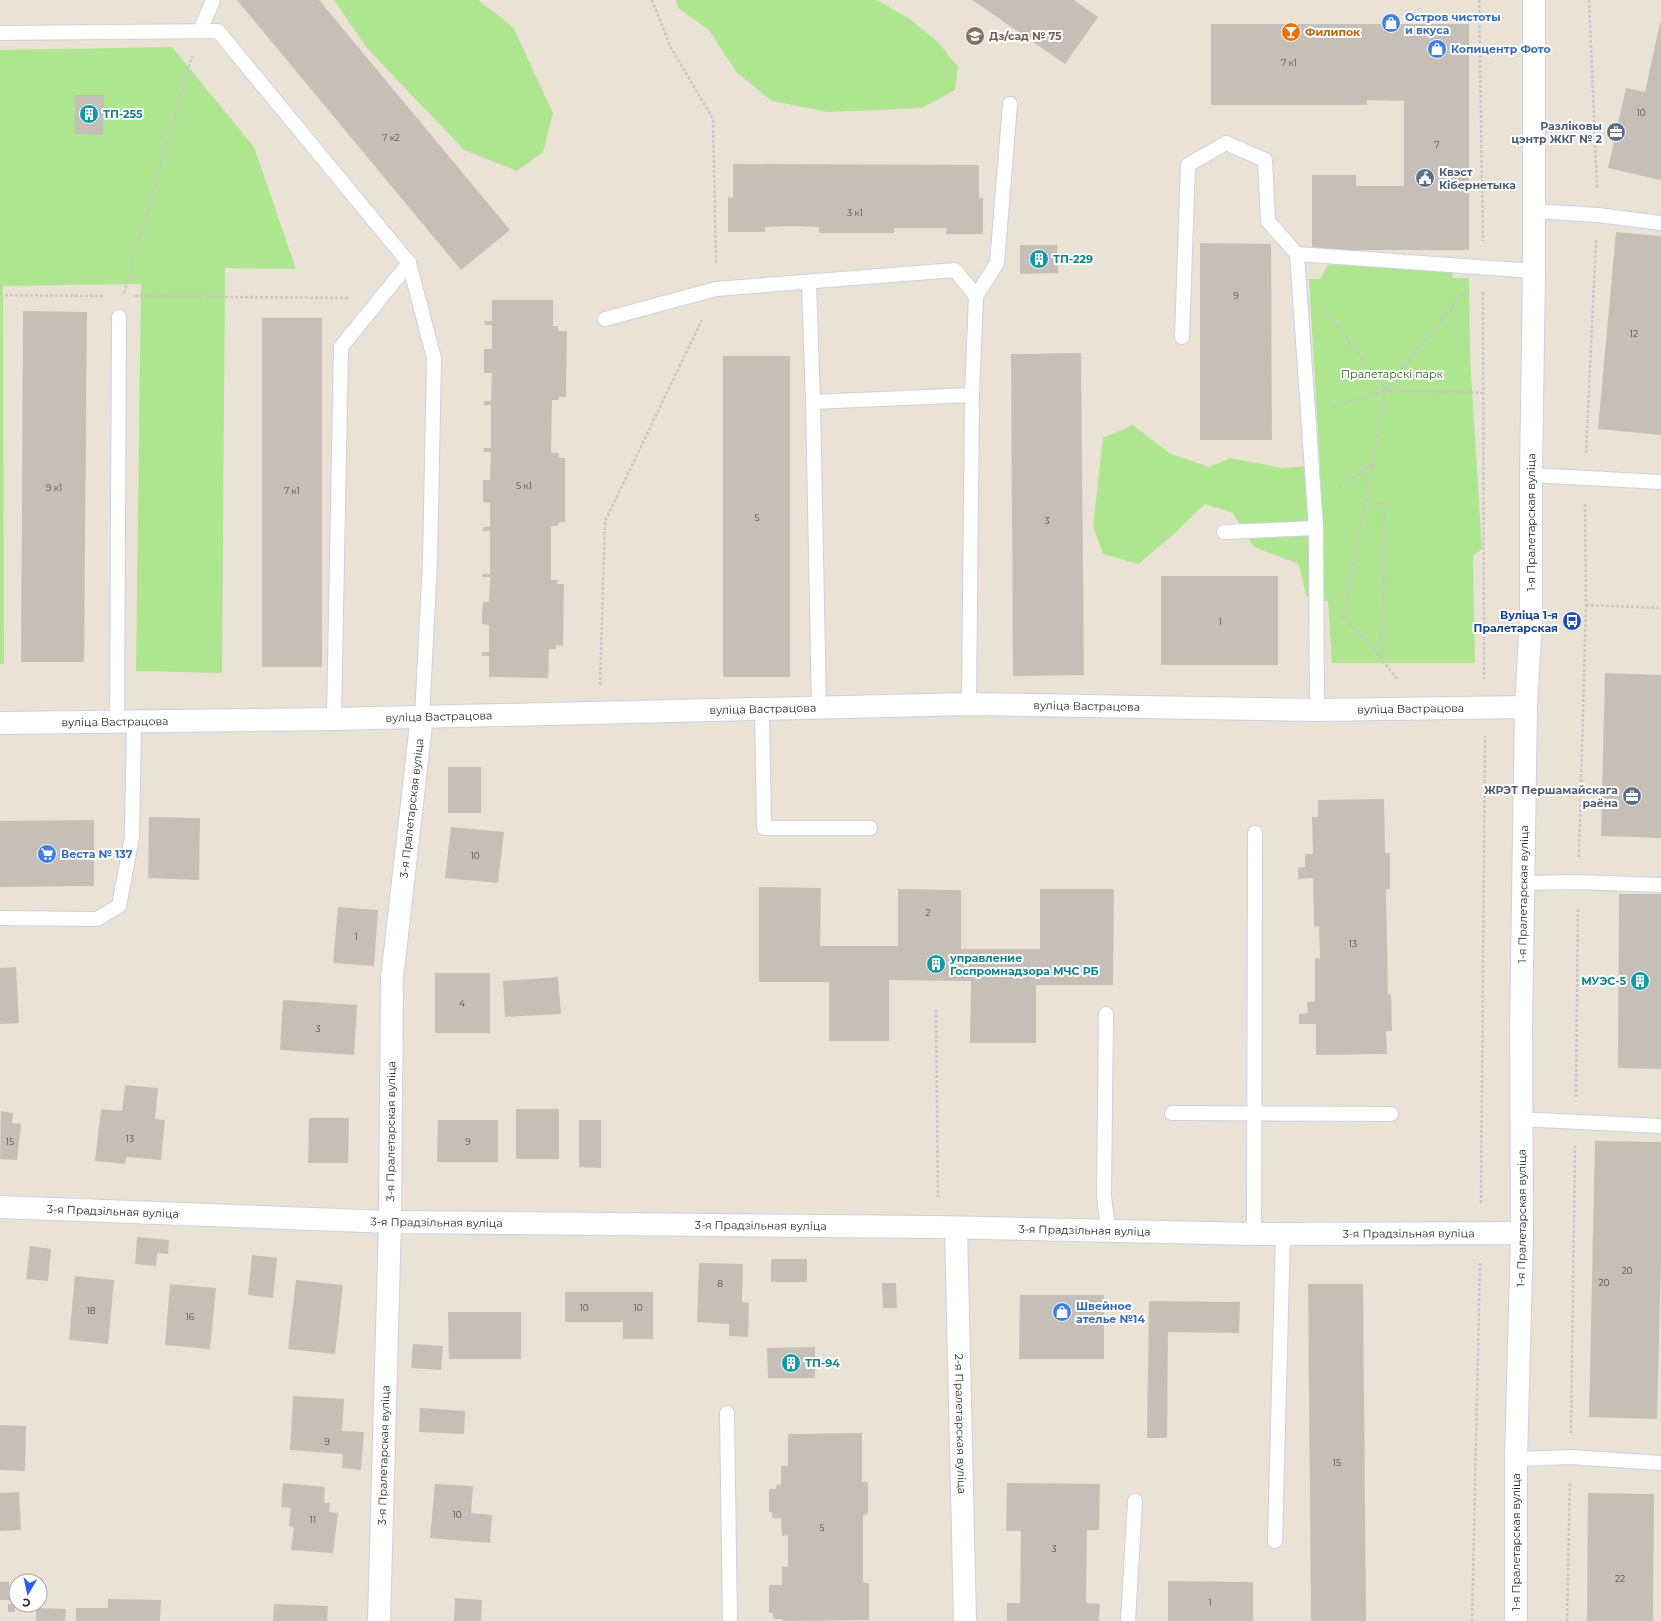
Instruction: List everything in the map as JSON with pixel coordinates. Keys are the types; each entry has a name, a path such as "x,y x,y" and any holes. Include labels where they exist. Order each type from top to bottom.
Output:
{"street":[{"name":"1-я Пралетарская вуліца","path":"1516,1621 1516,1459 1522,1233 1521,1027 1526,707 1531,618 1531,475 1534,271 1534,0"},
{"name":"вуліца Вастрацова","path":"0,723 334,719 969,704 1317,710 1484,706 1526,707"},
{"name":"3-я Пралетарская вуліца","path":"379,1621 390,1222 392,978 422,716"},
{"name":"3-я Прадзільная вуліца","path":"0,1207 390,1222 946,1227 1254,1234 1522,1233"},
{"name":"2-я Пралетарская вуліца","path":"946,1227 965,1621"}],"lane":[{"path":"200,31 213,0"},
{"path":"0,33 218,31 409,263 434,358 430,562 422,716"},
{"path":"969,704 972,394 976,296 997,264 1010,104"},
{"path":"1182,337 1188,166 1226,143 1264,160 1268,220 1297,254 1316,528 1317,710"},
{"path":"1534,211 1598,215 1661,223"},
{"path":"1297,254 1534,271"},
{"path":"334,719 341,347 409,263"},
{"path":"605,319 716,289 955,270 976,296"},
{"path":"809,282 819,707"},
{"path":"0,918 96,919 119,906 132,837 125,722 119,317"},
{"path":"813,402 972,394"},
{"path":"1531,475 1661,482"},
{"path":"1224,532 1316,528"},
{"path":"762,709 764,828 870,828"},
{"path":"1254,833 1254,1234"},
{"path":"1524,883 1578,882 1661,885"},
{"path":"1106,1014 1104,1196 1108,1230"},
{"path":"1172,1112 1391,1114"},
{"path":"1521,1119 1661,1126"},
{"path":"1275,1541 1283,1234"},
{"path":"727,1413 730,1621"},
{"path":"1516,1459 1570,1457 1661,1464"},
{"path":"1128,1621 1135,1501"}],"path":[{"path":"599,713 605,521 716,289 713,119 670,46 652,0"},
{"path":"1472,1621 1480,1234 1484,706 1483,268 1479,0"},
{"path":"1567,1621 1578,882 1586,605 1584,478 1598,215 1589,0"},
{"path":"119,317 123,296 200,31"},
{"path":"1317,654 1344,617 1386,390 1483,268"},
{"path":"1298,276 1386,390"},
{"path":"0,295 380,298"},
{"path":"1308,415 1386,390 1483,393"},
{"path":"1314,501 1372,465"},
{"path":"1366,501 1383,504 1385,514 1381,659"},
{"path":"1316,589 1344,617 1381,659 1419,708"},
{"path":"1586,605 1661,608"},
{"path":"936,1010 938,1201 946,1227"}],"green space":[{"path":"334,0 478,0 513,27 553,113 543,152 517,171 464,150 367,48"},
{"path":"676,0 877,0 908,18 937,41 958,67 955,90 922,108 828,112 772,101 737,73 709,30 678,8"},
{"path":"172,47 254,147 296,269 225,268 222,673 136,671 141,284 3,286 4,664 0,664 0,50"},
{"name":"Пралетарскі парк","path":"1404,253 1452,273 1453,278 1469,278 1470,358 1482,549 1473,556 1475,663 1332,663 1328,601 1306,596 1299,564 1254,547 1233,513 1205,504 1174,534 1138,564 1103,554 1093,526 1103,438 1133,425 1169,453 1209,467 1230,458 1282,468 1320,465 1309,279 1320,279 1328,265"}],"building":[{"path":"237,0 319,0 510,230 461,270"},
{"path":"972,0 1074,0 1098,17 1065,64"},
{"path":"1660,23 1661,180 1608,168 1626,88 1645,92"},
{"path":"1211,24 1469,24 1469,250 1312,250 1312,175 1356,175 1356,186 1404,186 1404,101 1367,100 1367,105 1211,105"},
{"name":"ТП-255","path":"75,95 104,95 103,135 75,134"},
{"path":"733,164 979,165 979,198 983,198 983,234 946,234 947,228 894,228 894,233 819,233 819,227 792,226 765,227 765,232 728,232 728,197 733,198"},
{"path":"1616,232 1661,236 1661,435 1598,429"},
{"path":"1200,243 1271,244 1272,440 1200,440"},
{"name":"ТП-229","path":"1020,245 1057,245 1058,273 1020,274"},
{"path":"492,300 553,300 553,326 558,326 558,331 567,331 566,397 559,397 559,400 552,400 551,453 559,453 559,458 565,458 565,522 558,523 558,526 551,526 551,580 558,580 557,584 564,584 563,646 556,645 556,649 549,649 548,678 489,677 489,656 482,656 482,652 489,652 489,625 482,624 482,615 483,602 489,602 490,577 482,577 483,574 490,574 490,531 483,531 483,527 490,527 490,503 483,502 483,480 490,480 491,452 483,452 484,448 491,448 491,405 484,405 484,401 491,401 492,373 484,373 484,349 492,349 492,325 485,325 484,321 492,321"},
{"path":"23,311 87,312 84,662 21,662"},
{"path":"262,318 322,318 322,667 262,667"},
{"path":"1081,353 1084,675 1013,676 1011,354"},
{"path":"723,356 790,356 790,677 723,677"},
{"path":"1161,576 1278,576 1278,665 1161,665"},
{"name":"ЖРЭТ Першамайскага раёна","path":"1605,673 1661,675 1661,838 1601,836"},
{"path":"448,767 481,767 481,813 448,813"},
{"path":"1384,799 1385,853 1390,853 1390,889 1386,889 1388,994 1391,995 1392,1031 1386,1031 1387,1054 1316,1055 1316,1024 1299,1024 1299,1014 1308,1013 1307,1002 1315,1001 1315,958 1320,959 1319,926 1314,927 1313,878 1298,879 1298,868 1305,867 1305,854 1313,854 1312,817 1318,817 1318,800"},
{"path":"149,817 200,818 199,880 148,878"},
{"name":"Веста № 137","path":"94,820 94,886 0,887 0,821"},
{"path":"451,827 504,832 498,883 445,878"},
{"name":"управление Госпромнадзора МЧС РБ","path":"759,887 821,888 820,946 898,946 898,889 961,890 961,949 1040,949 1040,889 1114,889 1113,985 1036,985 1036,1043 970,1043 971,981 889,980 889,1041 829,1041 829,982 759,982"},
{"name":"МУЭС-5","path":"1619,894 1661,894 1661,1069 1618,1068"},
{"path":"338,907 378,910 374,966 333,963"},
{"path":"16,967 19,1023 0,1024 0,968"},
{"path":"435,973 490,973 490,1033 435,1033"},
{"path":"558,977 561,1014 505,1017 503,981"},
{"path":"283,1000 357,1005 354,1055 280,1050"},
{"path":"125,1085 158,1088 155,1119 165,1120 161,1160 126,1157 125,1164 95,1161 101,1109 122,1111"},
{"path":"516,1109 559,1109 559,1159 516,1159"},
{"path":"1,1111 13,1113 12,1123 21,1124 17,1160 0,1159"},
{"path":"309,1118 349,1118 348,1163 308,1163"},
{"path":"438,1120 498,1120 498,1162 437,1162"},
{"path":"579,1120 601,1120 601,1168 579,1167"},
{"path":"1595,1141 1661,1142 1661,1256 1657,1419 1589,1417"},
{"path":"137,1237 169,1240 168,1254 157,1253 156,1266 135,1264"},
{"path":"30,1246 51,1249 48,1281 26,1279"},
{"path":"252,1255 277,1258 273,1298 248,1295"},
{"path":"771,1259 807,1259 807,1282 771,1282"},
{"path":"699,1263 743,1264 742,1302 749,1303 748,1337 729,1336 729,1324 697,1322"},
{"path":"75,1276 114,1280 108,1344 69,1340"},
{"path":"296,1280 343,1285 335,1354 288,1349"},
{"path":"882,1283 896,1283 897,1308 883,1308"},
{"path":"170,1284 216,1288 210,1349 165,1345"},
{"path":"1308,1284 1363,1284 1366,1621 1311,1621"},
{"path":"565,1292 653,1292 653,1339 623,1339 623,1322 565,1322"},
{"name":"Швейное ателье №14","path":"1020,1295 1104,1295 1104,1359 1019,1359"},
{"path":"1149,1301 1240,1302 1239,1333 1168,1332 1167,1438 1147,1438"},
{"path":"448,1312 521,1312 521,1359 449,1359"},
{"path":"413,1344 443,1346 441,1370 411,1368"},
{"name":"ТП-94","path":"815,1347 815,1378 768,1378 767,1348"},
{"path":"293,1396 344,1399 342,1431 364,1432 361,1470 342,1468 343,1454 290,1450"},
{"path":"420,1408 465,1411 464,1434 419,1432"},
{"path":"0,1425 26,1426 25,1471 0,1470"},
{"path":"862,1433 862,1482 868,1482 868,1514 863,1515 863,1583 869,1583 869,1620 782,1621 782,1619 773,1619 773,1613 769,1613 769,1585 782,1585 782,1567 788,1567 788,1535 782,1536 781,1518 772,1518 772,1512 769,1512 769,1489 776,1489 777,1484 781,1485 781,1466 788,1466 788,1434"},
{"path":"283,1483 325,1487 324,1503 330,1503 329,1512 338,1513 333,1553 291,1550 294,1527 289,1526 291,1508 281,1507"},
{"path":"1007,1483 1100,1484 1099,1530 1087,1530 1086,1603 1100,1604 1099,1621 1007,1621 1007,1603 1020,1603 1021,1531 1006,1531"},
{"path":"435,1484 473,1486 471,1513 492,1515 490,1543 430,1538"},
{"path":"19,1492 21,1530 0,1531 0,1493"},
{"path":"1588,1493 1654,1494 1653,1621 1587,1621"},
{"path":"1168,1581 1253,1582 1253,1621 1168,1621"},
{"path":"0,1582 8,1582 8,1600 0,1600"},
{"path":"455,1598 482,1600 481,1621 454,1621"},
{"path":"108,1599 161,1600 160,1621 76,1621 76,1608 108,1608"},
{"path":"274,1604 328,1606 327,1621 273,1621"},
{"path":"48,1608 66,1609 65,1621 36,1621 36,1613 48,1613"}],"place":[{"name":"Остров чистоты и вкуса","path":"1391,23"},
{"name":"Филипок","path":"1291,32"},
{"name":"Дз/сад № 75","path":"975,36"},
{"name":"Копицентр Фото","path":"1437,49"},
{"name":"ТП-255","path":"89,114"},
{"name":"Разліковы цэнтр ЖКГ № 2","path":"1616,132"},
{"name":"Квэст Кібернетыка","path":"1425,178"},
{"name":"ТП-229","path":"1039,259"},
{"name":"Вуліца 1-я Пралетарская","path":"1572,621"},
{"name":"ЖРЭТ Першамайскага раёна","path":"1632,796"},
{"name":"Веста № 137","path":"47,854"},
{"name":"управление Госпромнадзора МЧС РБ","path":"936,964"},
{"name":"МУЭС-5","path":"1640,981"},
{"name":"Швейное ателье №14","path":"1062,1312"},
{"name":"ТП-94","path":"791,1363"}]}
